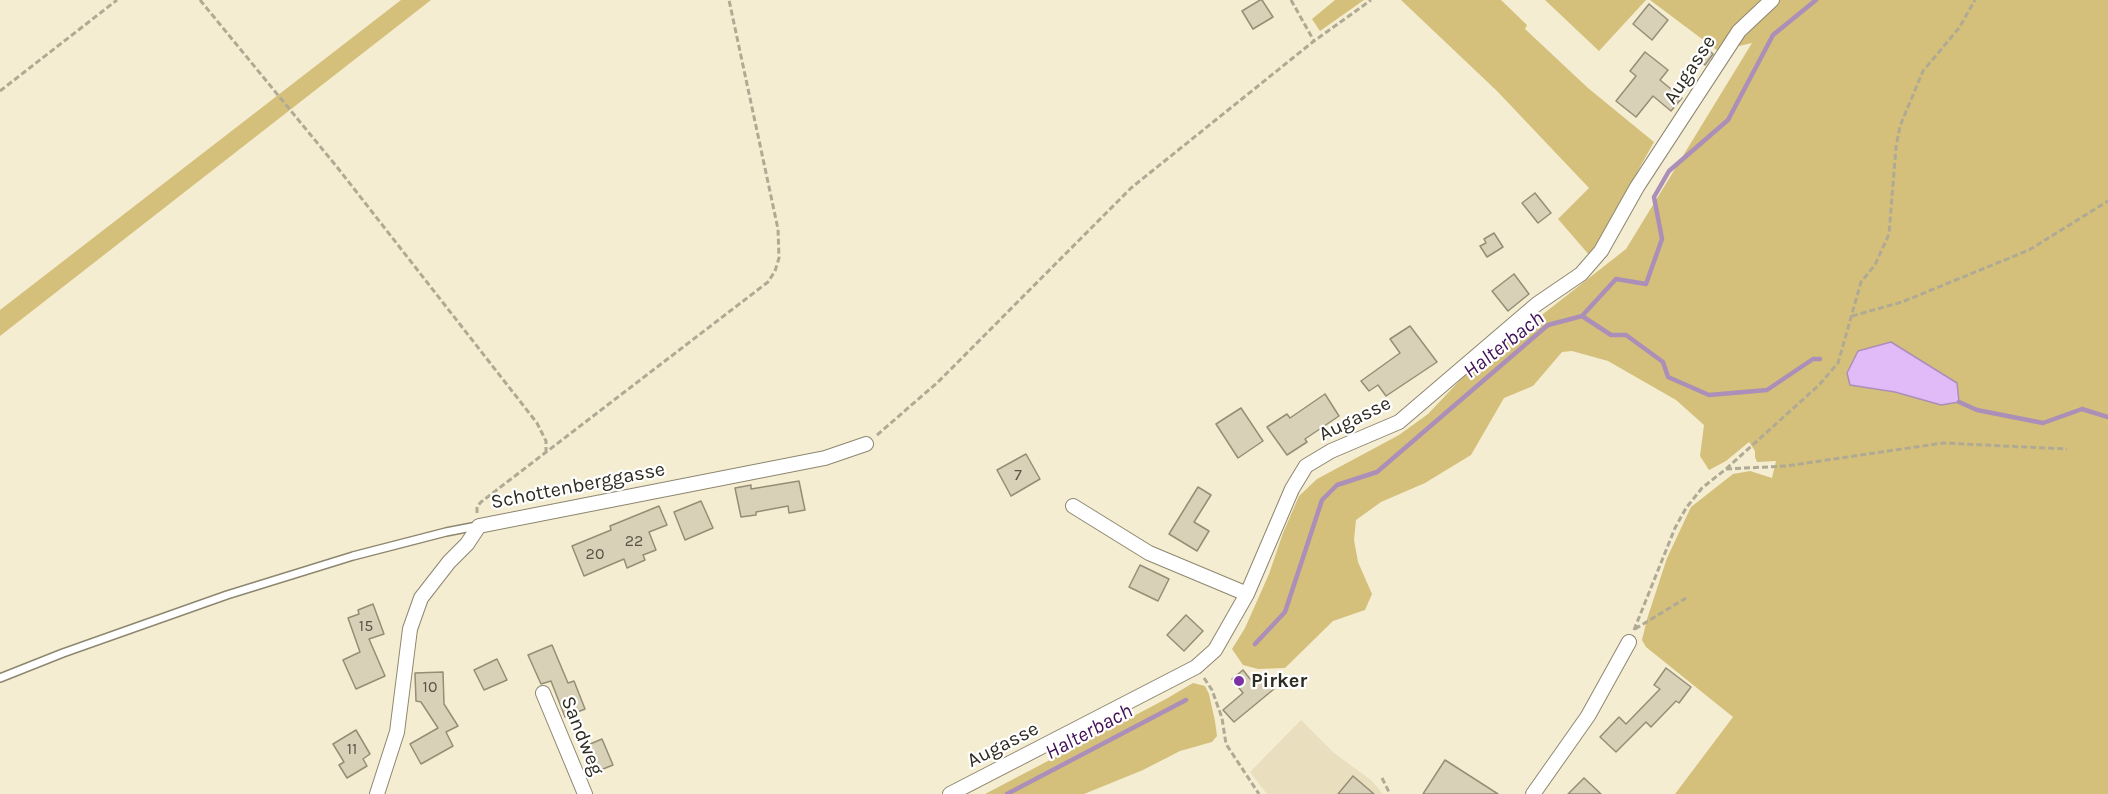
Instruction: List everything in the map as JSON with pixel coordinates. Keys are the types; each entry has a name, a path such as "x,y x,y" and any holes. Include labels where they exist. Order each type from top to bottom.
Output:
{"street":[{"name":"Augasse","path":"950,794 1196,667 1215,650 1247,594 1292,489 1306,466 1331,451 1399,422 1537,304 1581,274 1601,251 1636,188 1739,31 1772,0"},
{"name":"Schottenberggasse","path":"377,794 397,732 410,629 420,598 479,526 825,458 866,444"},
{"path":"1073,506 1149,553 1247,594"},
{"path":"1533,794 1588,716 1631,636"},
{"name":"Sandweg","path":"543,693 585,794"}],"lane":[{"path":"0,678 63,653 227,595 353,556 446,532 479,526"}],"path":[{"path":"0,91 117,0"},
{"path":"200,0 344,176 537,423 546,441 546,453"},
{"path":"479,526 477,512 481,502 768,282 775,271 779,258 778,229 729,0"},
{"path":"1291,0 1314,41"},
{"path":"866,444 938,382 1131,188 1314,41 1371,0"},
{"path":"1631,636 1675,528 1686,508 1702,488 1819,385 1838,363 1861,282 1875,265 1889,234 1896,147 1900,126 1923,71 1959,28 1975,0"},
{"path":"1852,316 1902,302 2030,250 2108,201"},
{"path":"1726,469 1786,466 1943,442 2067,448"},
{"path":"1631,636 1686,598"},
{"path":"1212,690 1222,718 1226,744 1259,794"},
{"path":"1382,778 1390,794"}],"shaded area":[{"path":"401,0 431,0 0,336 0,310"},
{"path":"1335,0 1364,0 1320,31 1312,19"},
{"path":"1401,0 1501,0 1527,25 1525,29 1588,88 1654,142 1590,256 1558,219 1589,188 1497,91"},
{"path":"1545,0 1646,0 1599,51"},
{"path":"1650,0 2108,0 2108,794 1675,794 1733,717 1646,647 1642,640 1647,619 1667,558 1691,507 1733,474 1750,471 1772,478 1776,461 1757,462 1755,451 1749,442 1726,461 1709,470 1700,456 1704,425 1676,400 1608,361 1572,351 1562,352 1533,386 1504,398 1471,455 1425,483 1381,502 1356,520 1354,540 1358,562 1372,594 1365,610 1333,621 1285,668 1258,669 1243,665 1232,649 1245,628 1269,574 1299,496 1317,479 1399,435 1428,414 1464,376 1626,249 1752,43 1718,51","holes":["1957,382 1895,392 1850,385"]},
{"path":"1891,342 1957,383 1959,402 1941,405 1895,392 1850,385 1847,373 1858,351"},
{"path":"1193,683 1205,686 1209,694 1217,736 1212,742 1180,751 1143,770 1084,794 985,794 1166,699"},
{"path":"1301,720 1333,752 1372,781 1383,794 1267,794 1250,772"}],"building":[{"path":"1260,0 1273,17 1253,29 1242,11"},
{"path":"1649,4 1668,20 1652,40 1633,24"},
{"path":"1704,46 1713,54 1705,65 1695,56"},
{"path":"1645,52 1668,70 1660,80 1682,98 1671,111 1653,96 1636,117 1616,101 1636,76 1630,71"},
{"path":"1535,193 1551,213 1538,223 1522,203"},
{"path":"1494,233 1503,247 1487,257 1480,246 1486,243 1484,239"},
{"path":"1514,274 1529,294 1508,311 1492,291"},
{"path":"1410,326 1437,362 1386,396 1378,385 1369,391 1361,381 1400,353 1390,339"},
{"path":"1325,394 1339,416 1305,439 1307,442 1287,455 1267,427 1287,414 1290,418"},
{"path":"1241,408 1263,441 1238,458 1216,424"},
{"path":"1026,454 1040,479 1011,496 997,470"},
{"path":"799,481 805,510 789,513 788,506 741,517 735,488 751,485 751,489"},
{"path":"1198,487 1211,495 1194,522 1209,531 1197,551 1169,534"},
{"path":"701,501 713,528 685,540 674,512"},
{"path":"659,506 667,525 649,532 656,550 643,555 645,560 627,568 624,559 584,576 572,546 611,530 610,526"},
{"path":"1140,565 1169,579 1158,601 1129,587"},
{"path":"373,604 384,634 369,639 385,676 356,689 343,660 360,652 348,618 359,614 358,610"},
{"path":"1186,615 1203,631 1184,651 1167,635"},
{"path":"552,645 568,683 574,681 585,709 565,717 551,681 541,684 528,655"},
{"path":"497,659 507,680 484,690 474,670"},
{"path":"1666,668 1691,687 1679,703 1676,701 1651,727 1646,722 1616,752 1600,737 1619,717 1626,724 1660,689 1654,685"},
{"path":"1243,670 1254,684 1264,676 1274,689 1234,722 1223,710 1243,693 1232,679"},
{"path":"443,672 444,704 458,726 446,732 453,746 421,764 410,744 438,728 421,702 416,701 415,673"},
{"path":"356,730 370,754 363,759 367,766 347,778 339,765 344,762 333,744"},
{"path":"602,739 613,765 593,773 583,747"},
{"path":"1445,760 1498,794 1423,794"},
{"path":"1353,776 1374,794 1338,794"},
{"path":"1584,778 1601,794 1568,794"}],"waterway":[{"name":"Halterbach","path":"1255,644 1285,612 1322,500 1337,485 1377,472 1548,325 1582,316 1616,279 1646,284 1662,239 1654,197 1669,171 1728,120 1773,35 1816,0"},
{"path":"1582,316 1611,335 1626,335 1663,362 1668,377 1709,395 1767,390 1813,359 1820,359"},
{"path":"1959,402 1977,410 2043,423 2082,409 2108,417"},
{"name":"Halterbach","path":"1007,794 1186,700"}],"place":[{"name":"Pirker","path":"1239,681"}]}
